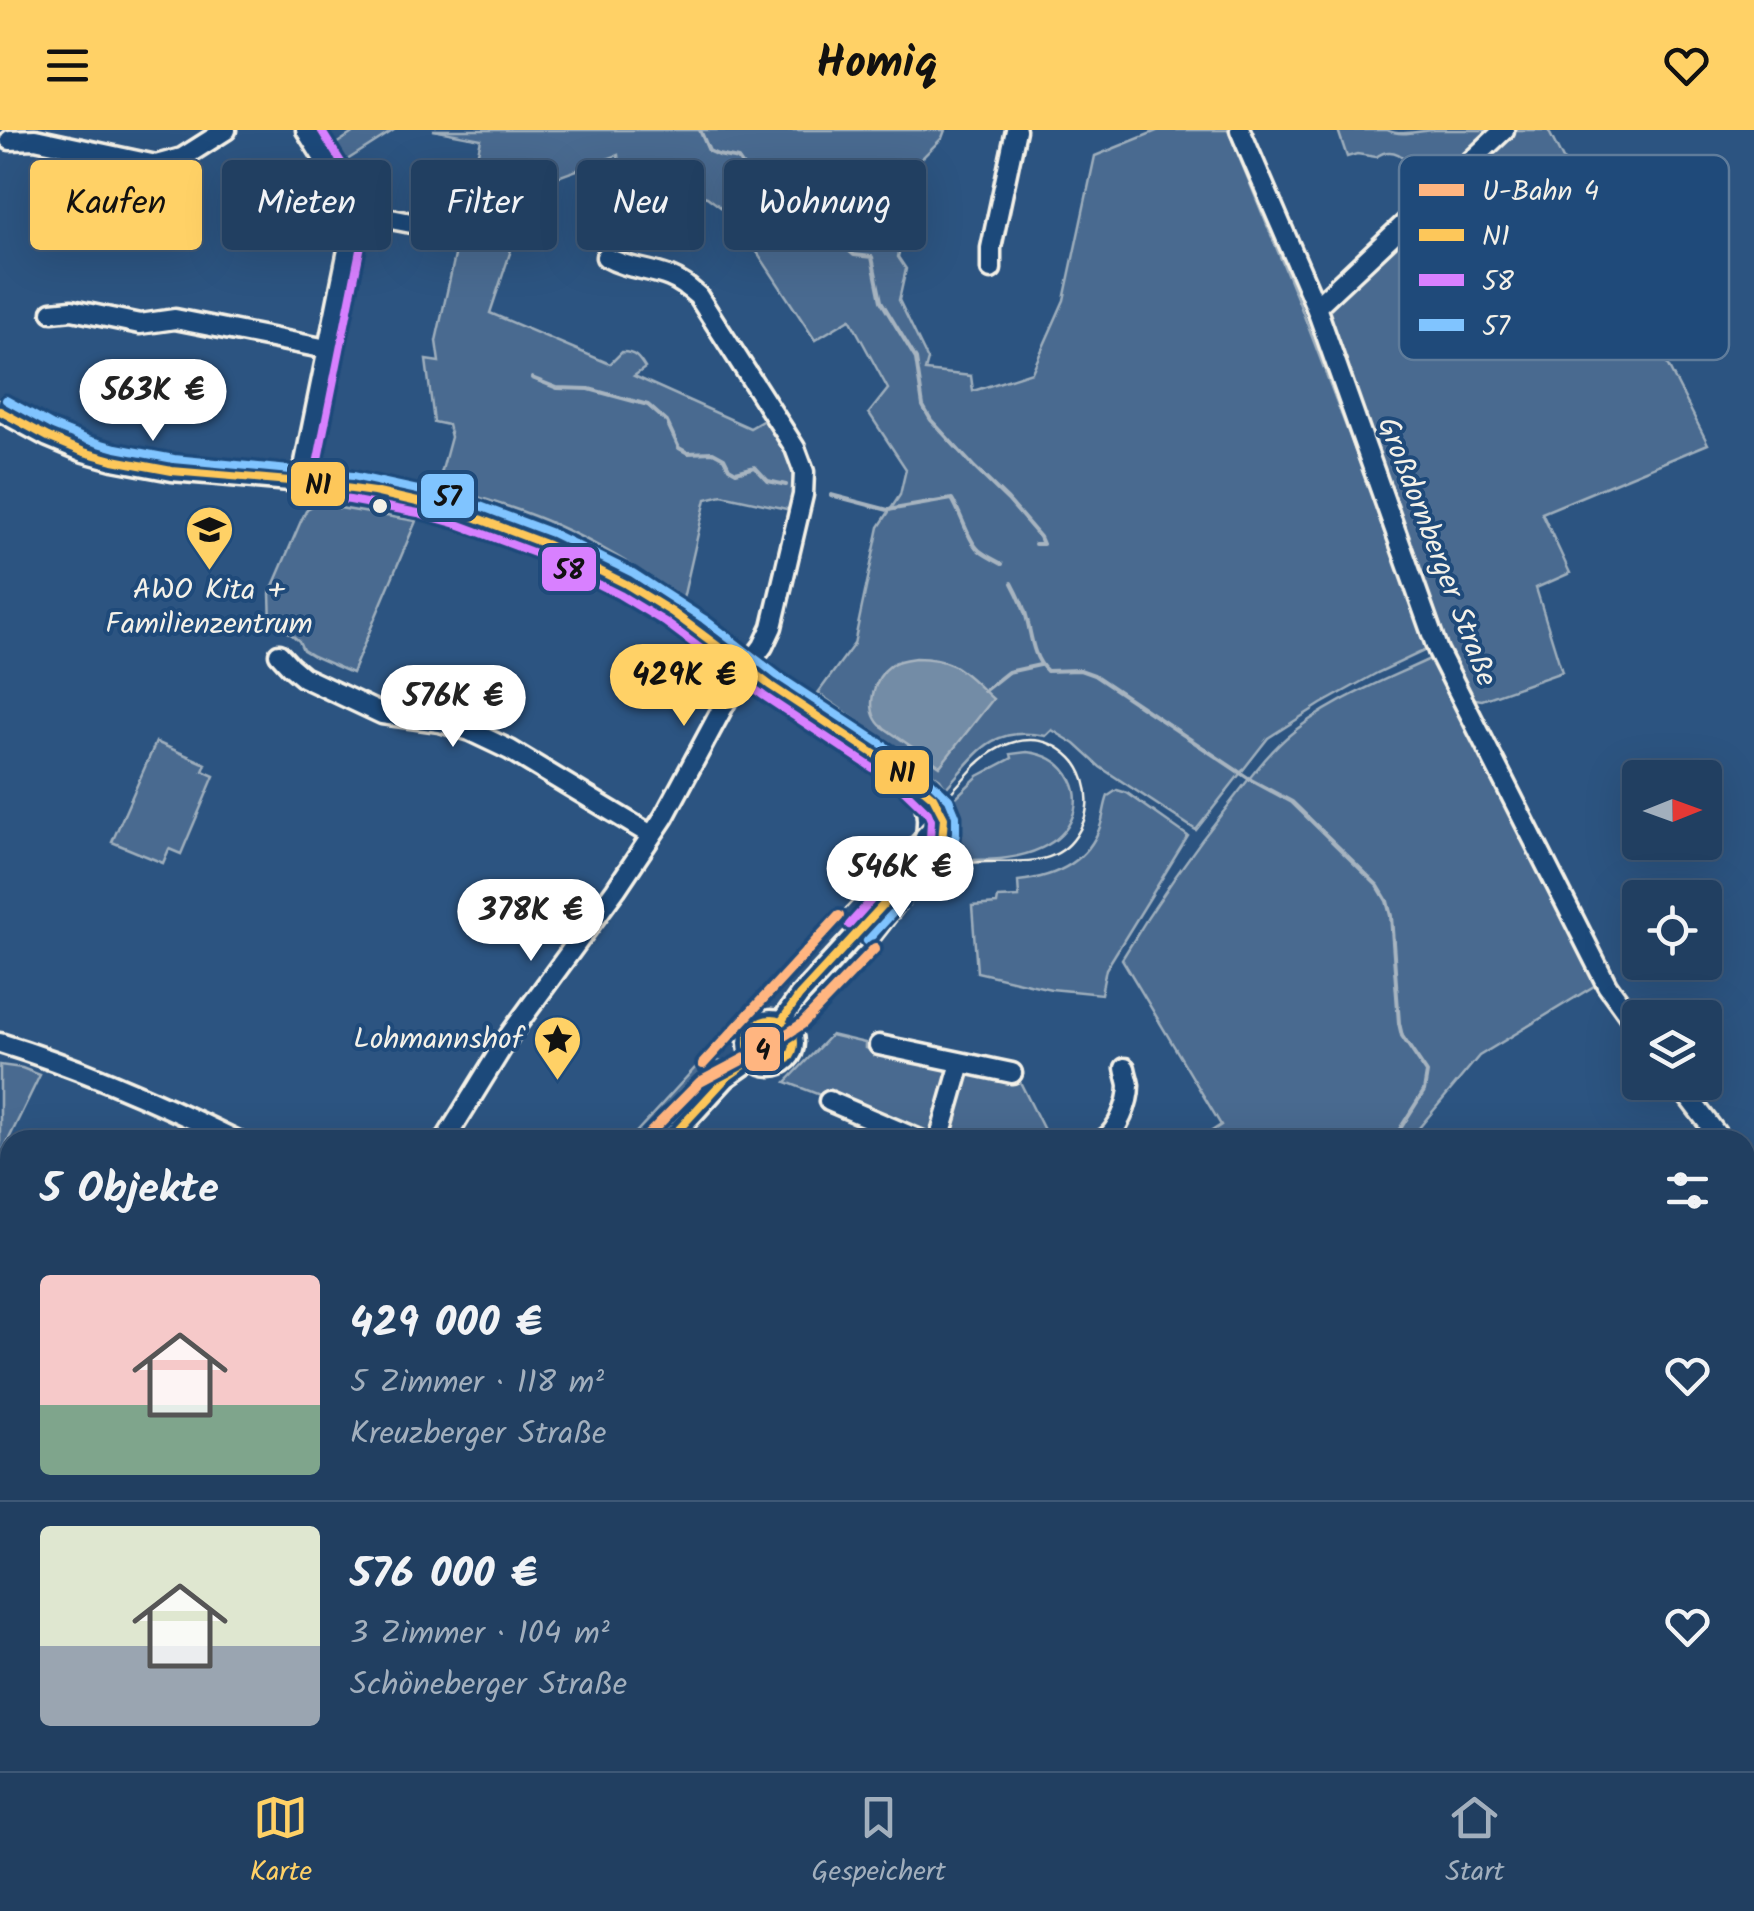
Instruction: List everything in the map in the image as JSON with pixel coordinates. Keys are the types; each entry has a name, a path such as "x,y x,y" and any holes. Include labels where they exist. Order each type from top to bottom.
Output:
{"street":[{"path":"10,140 35,139 156,165 182,158 226,130"},
{"path":"306,130 325,160"},
{"path":"991,269 991,248 1016,130"},
{"name":"Großdornberger Straße","path":"1240,130 1316,308 1438,651 1607,986 1622,1007"},
{"path":"1478,155 1504,130"},
{"path":"1316,308 1399,229"},
{"path":"301,482 348,250"},
{"path":"451,1130 511,1033 651,836 736,681 763,646 772,628 803,494 804,472 795,448 698,296 667,276 620,265 606,257"},
{"path":"52,312 72,310 140,324 175,318 327,349"},
{"path":"0,411 48,437 113,460 172,471 374,492 462,512 548,545 626,584 684,621 746,668 916,782 939,806 944,818 942,842 935,856 908,878 799,996 782,1022"},
{"path":"279,654 303,677 382,714 440,722 510,750 651,836"},
{"path":"774,1019 792,1032 792,1052 782,1064 770,1066 753,1059 748,1047 750,1032 761,1021 774,1019"},
{"path":"0,1043 99,1076 215,1130"},
{"path":"878,1045 1012,1073"},
{"path":"681,1130 726,1078 753,1059"},
{"path":"941,1130 961,1063"},
{"path":"1113,1130 1126,1104 1126,1068"},
{"path":"1691,1100 1713,1130"},
{"path":"829,1101 897,1130"}],"shaded area":[{"path":"357,130 394,130 347,160 336,144"},
{"path":"433,130 945,130 920,160 724,160 724,210 704,196 704,160 619,160 618,155 604,160 577,160 577,170 557,177 557,160 476,160 481,139"},
{"path":"1159,130 1228,130 1300,305 1430,648 1321,704 1268,738 1196,830 1100,767 1052,730 1046,736 1012,734 988,744 946,788 940,779 818,693 854,644 879,527 900,495 906,469 869,413 888,389 850,319 815,340 756,250 899,250 898,257 906,269 899,300 928,360 925,371 971,376 973,391 1032,372 1064,300 1095,156"},
{"path":"1338,130 1492,130 1463,155 1399,156 1388,152 1376,157 1347,157"},
{"path":"1513,130 1548,130 1561,155 1486,155"},
{"path":"1399,236 1399,360 1665,360 1708,444 1542,513 1570,573 1536,588 1562,672 1482,700 1468,698 1451,663 1324,305"},
{"path":"456,250 511,250 490,313 610,364 622,352 633,354 645,368 634,376 750,428 766,419 790,462 791,510 722,495 706,499 683,599 573,533 527,513 438,485 451,437 448,425 434,422 426,360 439,362 436,341"},
{"path":"316,504 416,521 352,673 303,650 291,634 271,624 270,593 307,509"},
{"path":"1434,657 1599,983 1479,1056 1417,1130 1213,1130 1221,1125 1122,959 1188,859 1278,745 1338,702"},
{"path":"915,658 950,664 993,699 940,766 880,725 873,711 873,694 885,671 896,662"},
{"path":"156,742 206,764 203,771 214,776 181,854 169,849 163,863 112,842"},
{"path":"1027,752 1053,760 1071,780 1075,804 1067,828 1052,842 1032,852 954,863 959,830 953,800 978,776 1012,758 1011,754"},
{"path":"1117,790 1188,836 1106,969 1101,994 1051,989 977,972 972,906 1019,897 1018,881 1057,872 1078,859 1094,839 1108,796"},
{"path":"831,1035 865,1043 865,1048 945,1064 951,1069 933,1130 911,1130 786,1082"},
{"path":"706,1056 727,1064 662,1130 638,1130"},
{"path":"0,1065 40,1075 13,1130 0,1130"},
{"path":"970,1070 1018,1078 1044,1130 950,1130"}],"waterway":[{"path":"700,130 709,151 738,159 780,208 810,216 854,255 872,257 881,301 916,359 923,406 931,420 1040,537 1043,544 1035,544"},
{"path":"532,378 557,388 589,389 648,405 667,422 679,448 688,453 713,452 736,472 755,467 768,481 786,485"},
{"path":"831,495 888,510 952,499 976,547 1002,564"},
{"path":"1012,583 1036,655 1047,671 1080,670 1094,675 1251,780 1292,802 1378,886 1391,916 1402,1036 1427,1073 1424,1091 1399,1130"},
{"path":"984,691 1008,672 1040,665"}],"tram line":[{"path":"839,916 987,756 1010,743 1035,740 1071,758 1084,781 1087,807 1080,829 1064,849 1033,861 981,862 948,870 918,895 875,948"}],"metro line":[{"name":"4","path":"703,1064 839,916"},
{"name":"4","path":"653,1130 700,1082 802,1024 875,948"}],"transit line":[{"name":"58","path":"313,484 362,240 362,210 356,186 321,130"},
{"name":"57","path":"6,400 53,426 116,448 174,459 353,476 464,500 552,533 633,573 704,619 778,676 915,766 949,799 956,816 956,832 946,863 917,887 867,941"},
{"name":"N1","path":"0,411 48,437 113,460 172,471 374,492 461,512 548,545 672,612 771,686 908,776 933,797 944,818 942,842 935,856 908,878 799,996 781,1022"},
{"name":"58","path":"300,494 418,513 543,556 665,622 764,696 900,786 928,813 930,839 849,925"},
{"name":"N1","path":"771,1020 788,1026 794,1043 788,1060 771,1066 754,1060 748,1043 754,1026 771,1020"},
{"name":"N1","path":"678,1130 726,1078 753,1059"}],"place":[{"name":"AWO Kita + Familienzentrum","path":"209,572"},
{"name":"Lohmannshof","path":"558,1082"}]}
